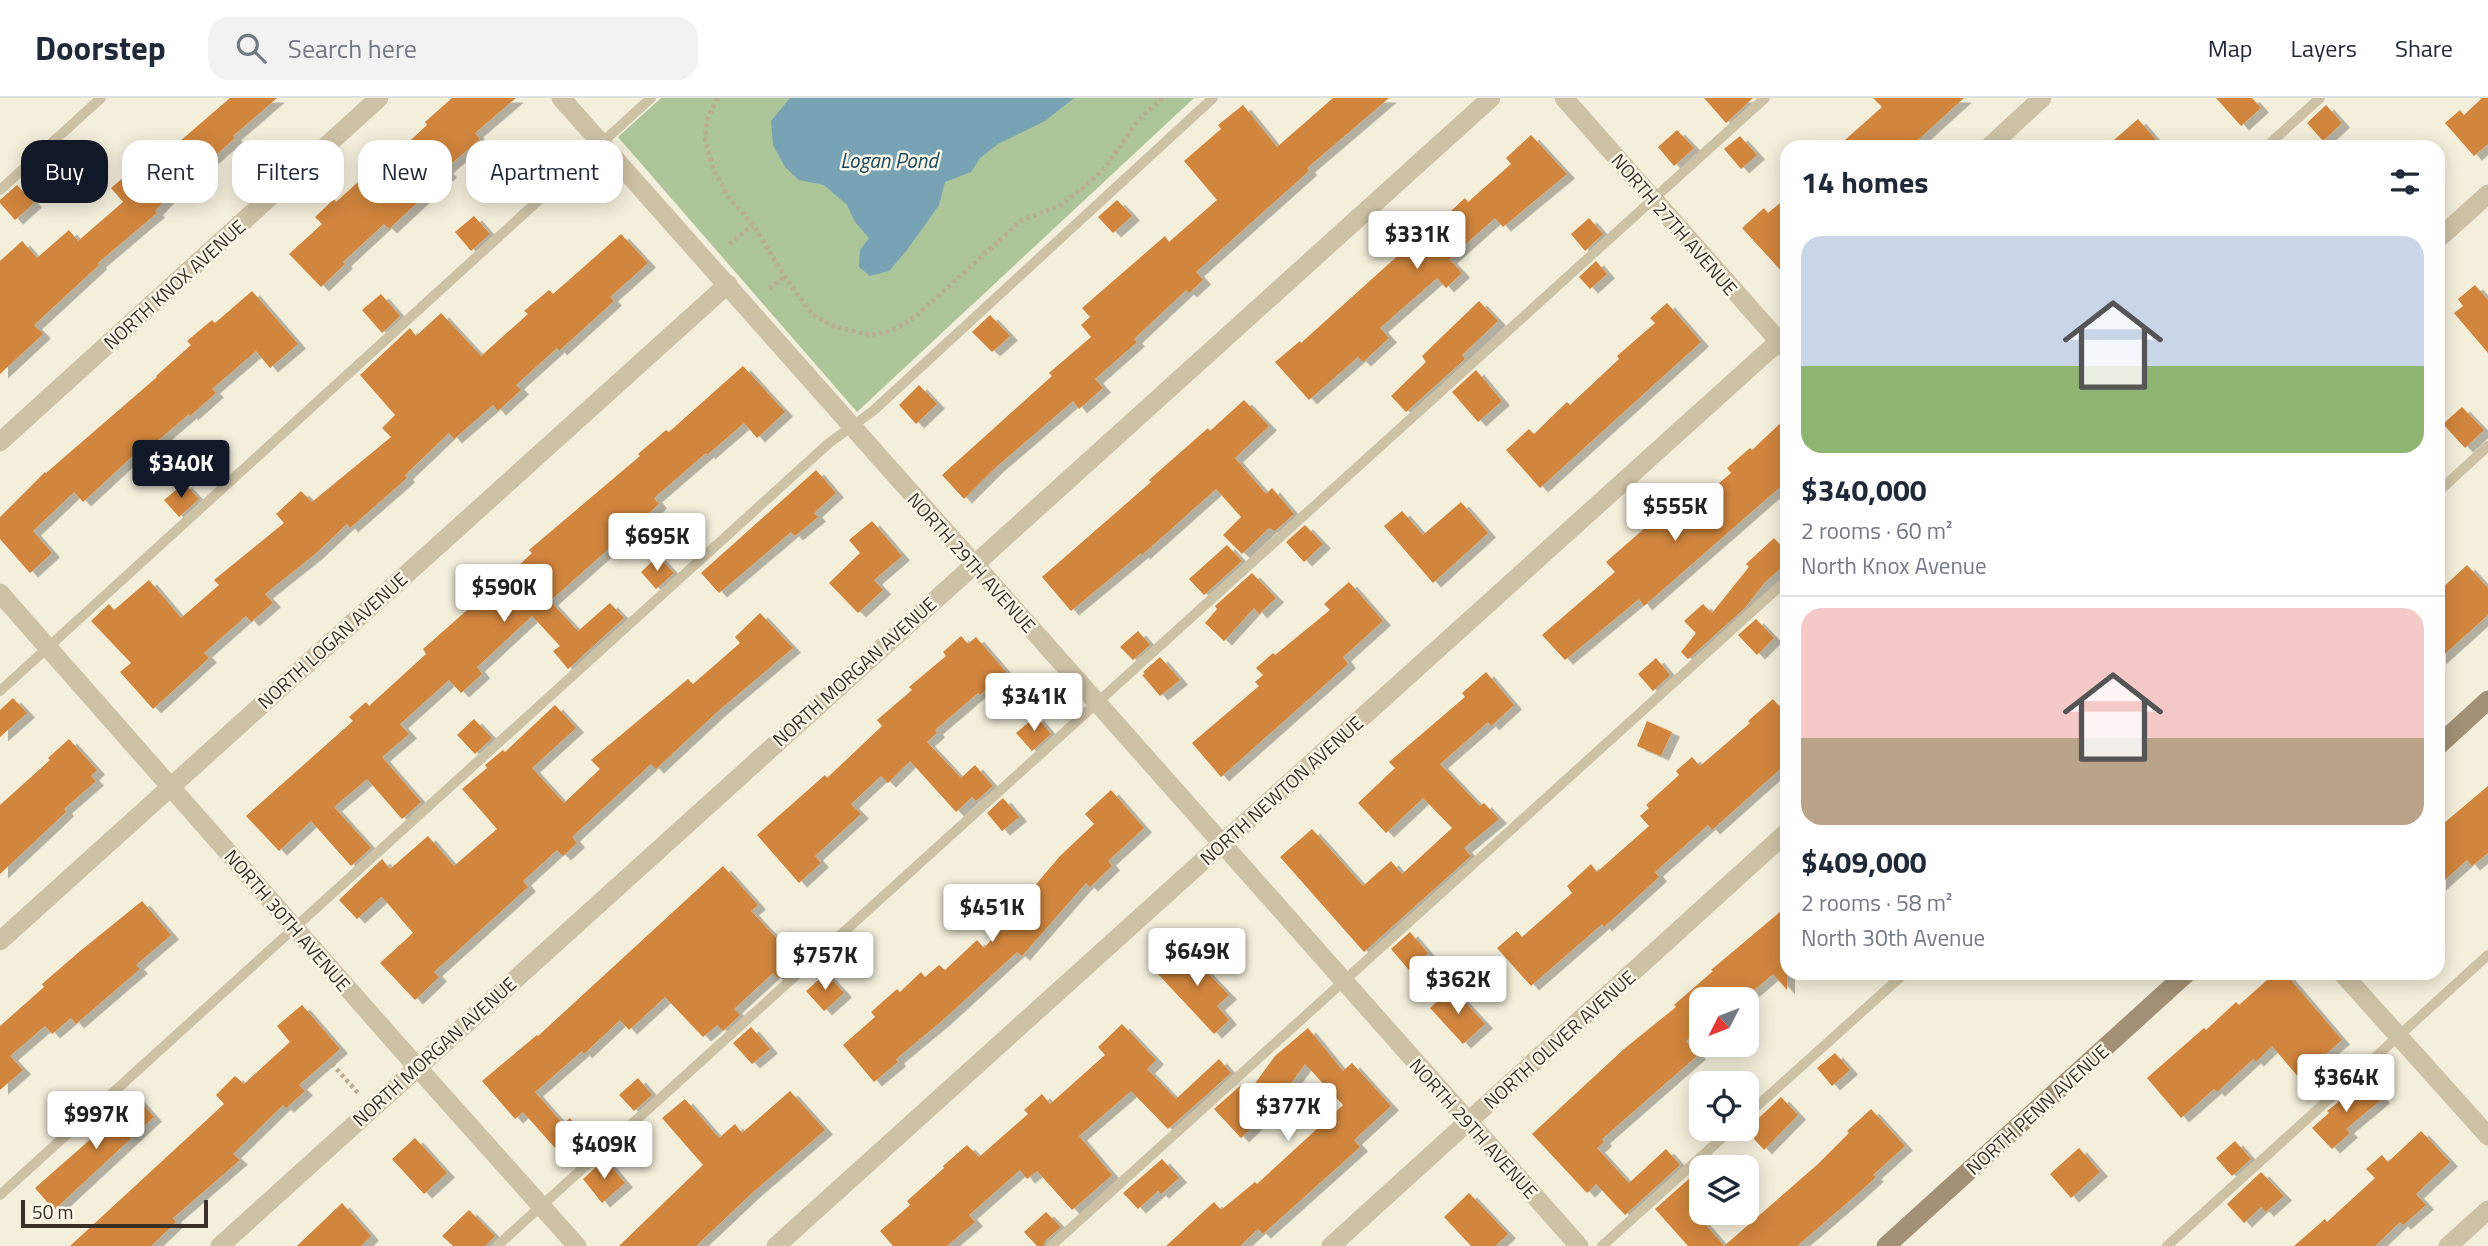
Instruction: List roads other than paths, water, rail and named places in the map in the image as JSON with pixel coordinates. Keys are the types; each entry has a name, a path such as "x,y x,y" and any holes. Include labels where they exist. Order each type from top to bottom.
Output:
{"main road":[{"path":"2445,740 2488,700"},
{"name":"NORTH PENN AVENUE","path":"1886,1246 2180,980"}],"street":[{"name":"NORTH KNOX AVENUE","path":"0,442 379,98"},
{"name":"NORTH 29TH AVENUE","path":"561,98 598,140"},
{"name":"NORTH MORGAN AVENUE","path":"220,1246 1491,98"},
{"name":"NORTH 27TH AVENUE","path":"1564,98 1653,200 1780,337"},
{"path":"1997,140 2042,98"},
{"name":"NORTH 29TH AVENUE","path":"623,168 1579,1246"},
{"path":"2445,233 2488,194"},
{"name":"NORTH LOGAN AVENUE","path":"0,941 728,284"},
{"name":"NORTH NEWTON AVENUE","path":"776,1246 1780,345"},
{"name":"NORTH 30TH AVENUE","path":"0,593 416,1067 577,1246"},
{"name":"NORTH OLIVER AVENUE","path":"1331,1246 1780,838"},
{"path":"2348,980 2488,1136"},
{"path":"2448,1246 2488,1210"}],"lane":[{"path":"0,190 101,98"},
{"path":"605,140 651,98"},
{"path":"0,1195 829,443 873,411 1213,98"},
{"path":"497,1246 1765,98"},
{"path":"2274,140 2320,98"},
{"path":"0,691 536,203"},
{"path":"2445,486 2488,446"},
{"path":"1051,1246 1780,586"},
{"path":"2167,1246 2488,955"},
{"path":"1759,1104 1897,980"},
{"path":"1602,1246 1719,1141"}],"water":[{"name":"Logan Pond","path":"790,98 1074,98 1045,121 998,144 980,158 971,172 945,182 939,205 907,250 889,271 870,276 859,267 860,250 869,238 855,222 847,205 824,185 799,180 785,167 773,145 771,121"}]}
